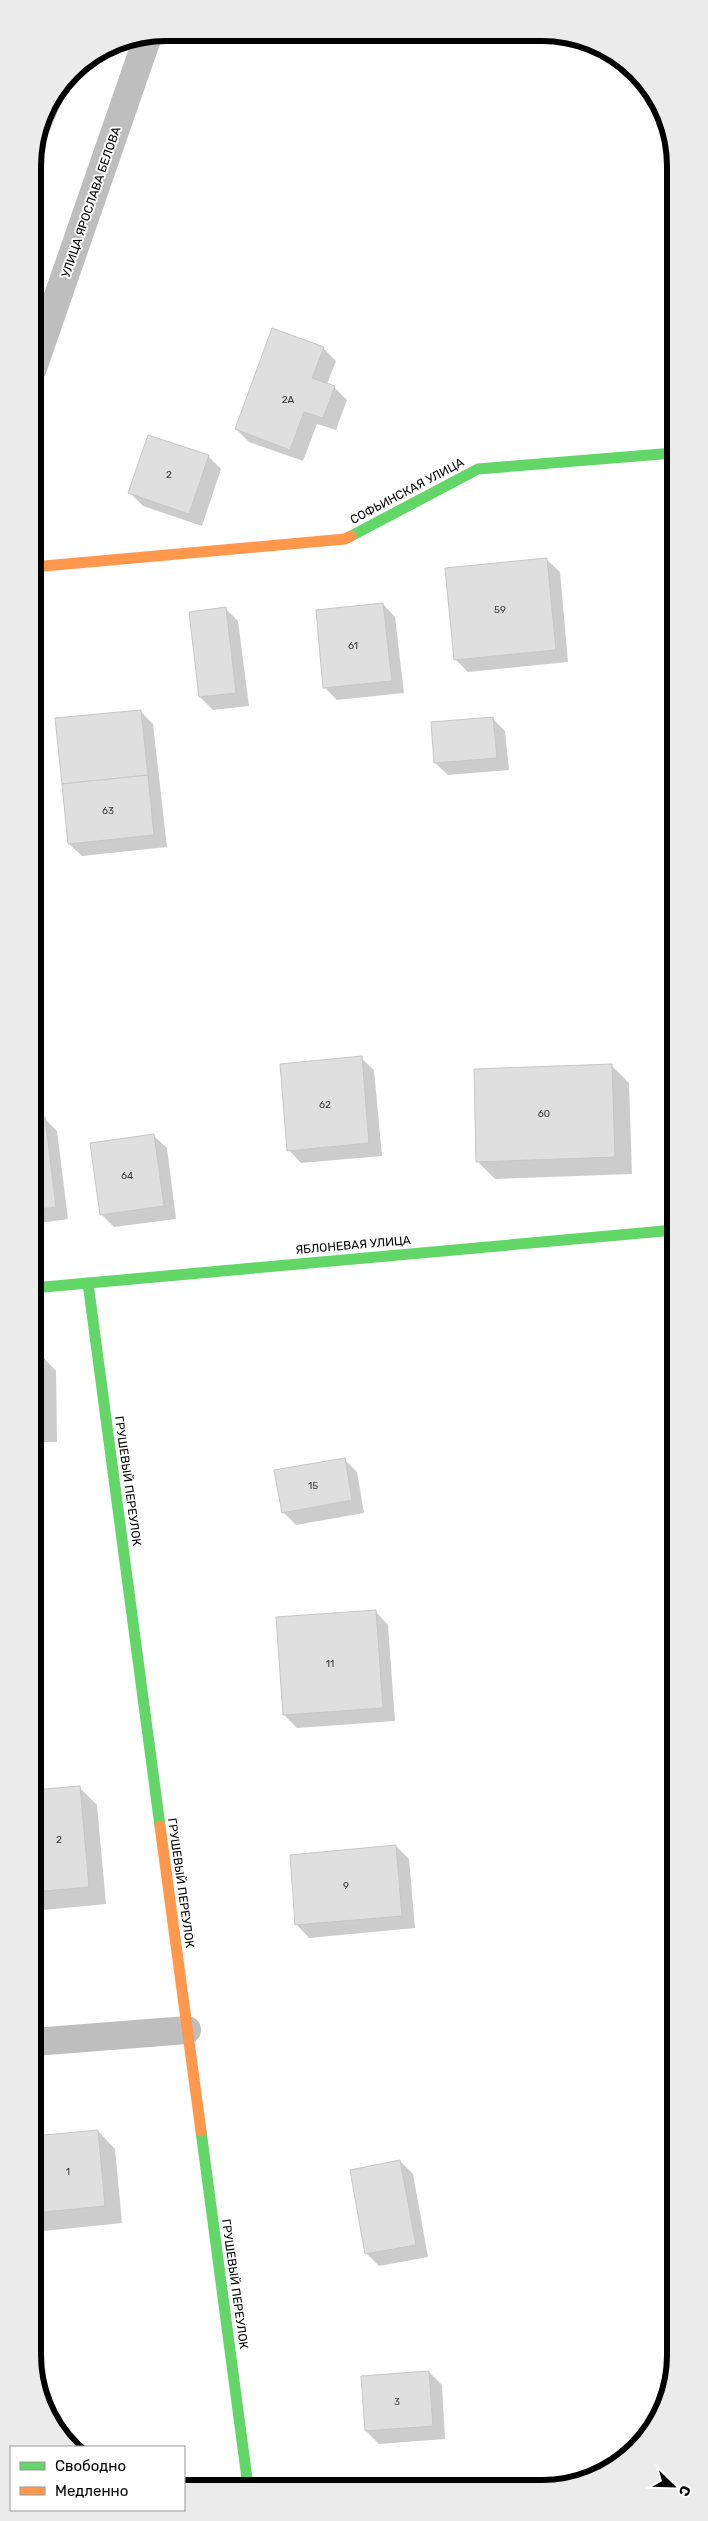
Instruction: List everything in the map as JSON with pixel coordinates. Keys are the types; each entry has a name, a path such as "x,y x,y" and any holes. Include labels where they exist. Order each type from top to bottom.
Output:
{"street":[{"name":"УЛИЦА ЯРОСЛАВА БЕЛОВА","path":"42,342 145,44"},
{"name":"СОФЬИНСКАЯ УЛИЦА","path":"42,566 345,539 478,469 667,454"},
{"name":"ЯБЛОНЕВАЯ УЛИЦА","path":"41,1287 667,1231"},
{"name":"ГРУШЕВЫЙ ПЕРЕУЛОК","path":"88,1283 247,2480"},
{"path":"41,2041 187,2030"}],"building":[{"path":"272,328 324,347 312,378 335,386 323,418 304,412 290,450 235,429"},
{"path":"148,435 209,455 189,514 128,493"},
{"path":"547,558 556,650 454,660 445,568"},
{"path":"383,603 392,681 323,688 316,610"},
{"path":"226,607 236,693 199,697 189,612"},
{"path":"141,710 148,775 62,784 55,718"},
{"path":"493,717 497,758 434,763 431,722"},
{"path":"148,775 154,835 68,844 62,784"},
{"path":"362,1056 369,1143 287,1151 280,1064"},
{"path":"612,1064 615,1157 476,1162 474,1069"},
{"path":"42,1117 45,1117 56,1207 42,1209"},
{"path":"154,1134 164,1206 100,1215 90,1143"},
{"path":"345,1458 352,1500 282,1513 274,1470"},
{"path":"376,1610 383,1708 283,1715 276,1617"},
{"path":"80,1786 89,1887 41,1891 41,1789"},
{"path":"396,1845 402,1916 295,1925 290,1855"},
{"path":"98,2130 105,2206 41,2212 41,2135"},
{"path":"400,2160 416,2245 365,2254 350,2170"},
{"path":"429,2371 433,2426 365,2431 361,2376"}],"traffic: fast":[{"path":"351,536 478,469 667,454"},
{"path":"41,1287 667,1231"},
{"path":"88,1283 160,1826"},
{"path":"201,2131 247,2480"}],"traffic: slow":[{"path":"42,566 345,539 351,536"},
{"path":"160,1826 201,2131"}]}
